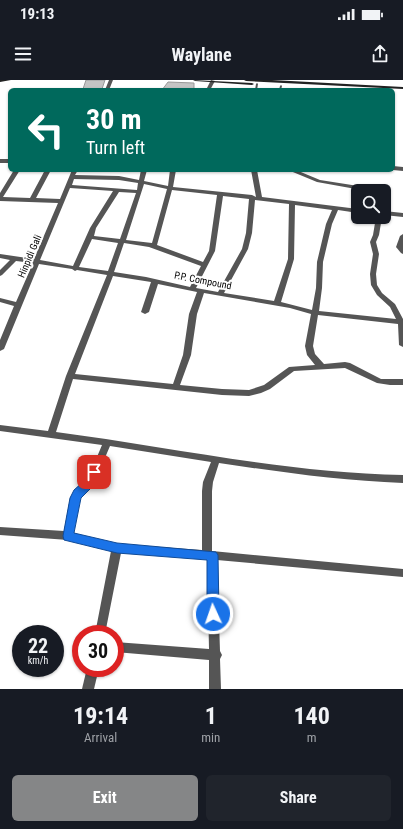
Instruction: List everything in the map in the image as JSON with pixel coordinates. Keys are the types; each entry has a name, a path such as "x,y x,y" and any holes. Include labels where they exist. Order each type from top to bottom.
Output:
{"main road":[{"path":"0,81 9,80"},
{"path":"195,80 257,84 281,88"},
{"path":"246,80 403,88"}],"street":[{"path":"209,88 213,81"},
{"path":"16,172 0,199 62,201"},
{"path":"32,200 47,172"},
{"name":"Hinpidi Gali","path":"0,349 38,262 74,172"},
{"path":"51,435 70,376 111,274 139,192 144,172"},
{"path":"154,246 170,188 173,172"},
{"path":"220,294 245,249 256,198 254,172"},
{"path":"296,172 319,181 351,186"},
{"path":"72,178 119,178 141,184 170,188 351,209"},
{"path":"69,186 139,192"},
{"path":"75,269 93,228 117,190"},
{"path":"192,290 210,257 214,244 220,194"},
{"path":"277,304 291,259 292,202"},
{"path":"322,367 310,351 320,288 322,257 329,224 336,208"},
{"path":"391,214 403,215"},
{"path":"378,224 373,242 376,254 373,274 374,285 379,294 393,306 402,322 403,345"},
{"path":"403,236 399,247 403,252"},
{"path":"90,237 122,240 154,246 206,265"},
{"name":"P.P. Compound","path":"0,256 155,281 192,290 277,304 315,313 402,322"},
{"path":"0,274 15,258"},
{"path":"145,312 155,281"},
{"path":"176,386 187,355 193,314 201,291"},
{"path":"0,300 19,305"},
{"path":"70,376 235,392 258,391 292,369 339,365 352,366 377,380 386,382 403,382"},
{"path":"0,428 216,460 333,475 403,479"},
{"path":"68,536 77,493 91,479 107,443"},
{"path":"216,460 207,491 216,655 216,689"},
{"path":"0,531 68,536 117,548 403,573"},
{"path":"102,625 117,548"},
{"path":"124,648 216,655"},
{"path":"88,689 91,677"}],"lane":[{"path":"256,88 257,84"}],"building":[{"path":"86,80 105,80 102,88 83,88"},
{"path":"168,82 194,83 194,88 164,88"}],"route":[{"path":"94,472 87,485 77,493 68,536 117,548 212,555 213,614"}]}
